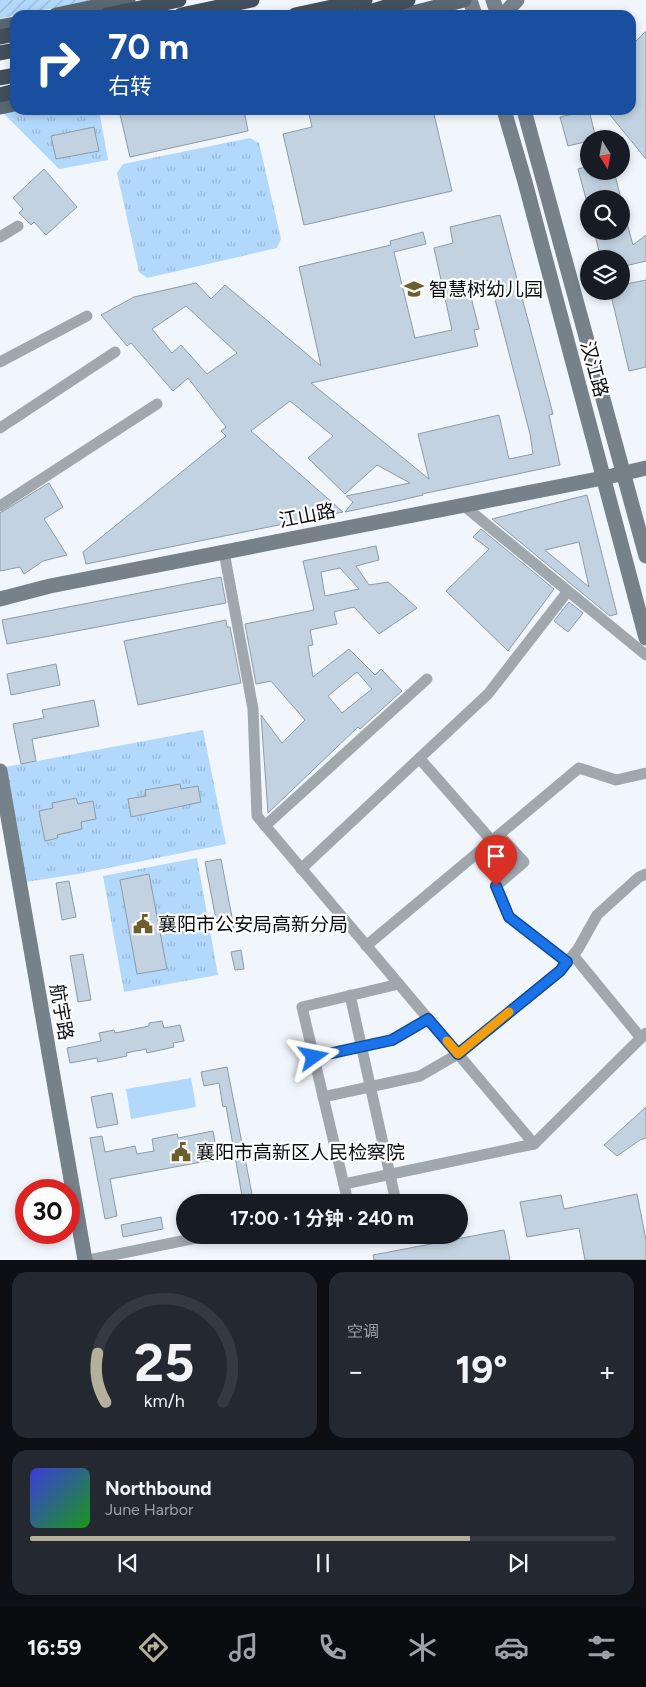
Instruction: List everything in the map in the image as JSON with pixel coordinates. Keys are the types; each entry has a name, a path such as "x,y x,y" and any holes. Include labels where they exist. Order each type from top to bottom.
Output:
{"highway":[{"path":"131,10 179,0"},
{"path":"205,10 252,0"},
{"path":"318,10 365,0"},
{"path":"376,10 408,0"}],"main road":[{"path":"80,10 128,0"},
{"path":"425,10 464,0"}],"street":[{"path":"508,10 517,0"},
{"name":"汉江路","path":"505,115 646,638"},
{"name":"汉江路","path":"525,115 646,556"},
{"path":"0,237 18,226"},
{"path":"0,362 88,316"},
{"path":"0,428 115,352"},
{"path":"0,506 157,404"},
{"name":"江山路","path":"0,598 50,586 646,468"},
{"path":"463,505 646,655"},
{"path":"224,552 253,709 257,816 534,1144"},
{"path":"301,869 488,694 568,591"},
{"path":"265,826 427,680"},
{"path":"344,1184 534,1144 644,1035 570,959 509,917 496,886 524,862 495,838 420,759"},
{"path":"366,946 579,768 616,780 646,773"},
{"name":"航宇路","path":"0,771 87,1260"},
{"path":"323,1097 420,1076 458,1054 560,971 570,959 597,915 639,877 646,874"},
{"path":"346,1194 302,1007 399,984"},
{"path":"350,995 360,1047 394,1194"},
{"path":"314,1057 392,1040 428,1019"},
{"path":"87,1260 176,1242"}],"green space":[{"path":"0,0 99,0 43,10 10,10 10,16 0,19"},
{"path":"10,111 10,115 100,115 108,160 59,169 3,113"},
{"path":"250,138 259,143 281,239 277,248 147,278 139,272 117,173 123,164"},
{"path":"203,730 226,844 78,874 19,883 0,768"},
{"path":"197,858 218,975 124,992 103,876"},
{"path":"191,1078 196,1107 131,1119 126,1089"}],"building":[{"path":"646,31 646,159 630,139 630,130 622,130 610,115 636,115 636,41"},
{"path":"120,115 245,115 248,131 130,157"},
{"path":"309,115 434,115 452,191 304,225 283,134 312,127"},
{"path":"590,115 594,130 580,130 580,143 568,146 560,117"},
{"path":"94,127 99,151 56,159 51,136"},
{"path":"44,169 77,207 46,235 34,222 31,225 19,213 23,209 13,198"},
{"path":"581,180 616,180 619,190 584,190"},
{"path":"500,215 553,414 549,415 560,465 345,512 353,502 346,496 410,483 377,465 345,494 308,458 333,436 290,401 251,431 343,512 86,564 83,552 226,436 221,431 226,427 188,378 173,391 131,343 127,346 101,315 134,297 196,283 211,299 225,285 321,366 299,267 391,245 390,241 423,232 426,244 394,252 415,338 452,330 434,248 453,243 450,227","holes":["490,280 530,434 533,454 509,459 499,415 418,434 429,479 311,383 478,346 474,330 479,329 468,285","186,306 237,353 207,374 181,345 172,353 152,329"]},
{"path":"630,234 633,245 646,235 646,261 630,265 630,250 599,250 596,240 630,240"},
{"path":"646,280 646,367 629,371 612,300 630,300 630,283"},
{"path":"49,483 63,507 44,519 67,555 43,561 24,574 20,567 0,571 0,513"},
{"path":"587,495 617,614 610,616 492,519","holes":["579,542 589,587 545,550"]},
{"path":"481,529 554,589 508,651 446,591 489,549 473,537"},
{"path":"376,546 379,560 356,566 369,585 388,582 417,608 379,634 354,607 334,612 337,624 310,630 313,645 308,646 313,677 349,649 375,675 381,669 402,691 360,729 358,727 268,813 261,715 282,743 305,720 271,681 256,684 245,624 314,610 303,561","holes":["340,568 359,589 325,596 321,572","357,672 372,689 342,713 328,696"]},
{"path":"221,577 226,603 7,644 2,620"},
{"path":"569,602 583,613 568,632 554,621"},
{"path":"226,620 227,627 230,627 241,683 138,705 124,641"},
{"path":"56,664 60,685 11,695 7,674"},
{"path":"94,700 99,726 32,739 36,761 21,764 13,724 44,718 42,710"},
{"path":"180,784 181,789 198,786 201,802 131,817 128,799 146,796 145,790"},
{"path":"76,798 78,804 93,801 96,819 81,822 82,829 57,835 58,838 45,841 39,811 53,808 52,803"},
{"path":"221,859 234,928 218,930 205,862"},
{"name":"襄阳市公安局高新分局","path":"149,874 167,969 137,974 120,880"},
{"path":"69,881 76,917 62,920 56,883"},
{"path":"241,950 244,969 235,970 231,952"},
{"path":"83,954 91,1000 78,1002 70,956"},
{"path":"162,1021 164,1028 180,1025 184,1041 173,1043 174,1047 147,1053 146,1049 126,1053 127,1056 98,1062 97,1058 70,1063 67,1048 101,1041 99,1033 114,1030 115,1033 149,1026 149,1023"},
{"path":"227,1067 252,1194 242,1194 226,1106 223,1107 219,1083 204,1086 201,1072"},
{"path":"112,1093 118,1124 97,1128 91,1097"},
{"path":"646,1107 646,1138 617,1156 604,1145"},
{"name":"襄阳市高新区人民检察院","path":"213,1131 218,1159 110,1179 117,1216 105,1219 90,1138 102,1136 105,1152 135,1146 137,1154 154,1151 152,1139 177,1134 178,1138"},
{"path":"637,1194 646,1240 646,1260 585,1260 579,1228 527,1237 520,1202 561,1195 564,1209"},
{"path":"161,1217 163,1229 123,1237 121,1225"},
{"path":"504,1230 510,1260 374,1260 373,1255 431,1244 468,1244 468,1237"}],"slow traffic":[{"path":"447,1041 458,1054 509,1012"}],"place":[{"name":"智慧树幼儿园","path":"414,289"},
{"name":"襄阳市公安局高新分局","path":"143,924"},
{"name":"襄阳市高新区人民检察院","path":"181,1152"}],"route":[{"path":"314,1057 392,1040 428,1019 458,1054 560,971 567,962 509,917 496,886"}]}
